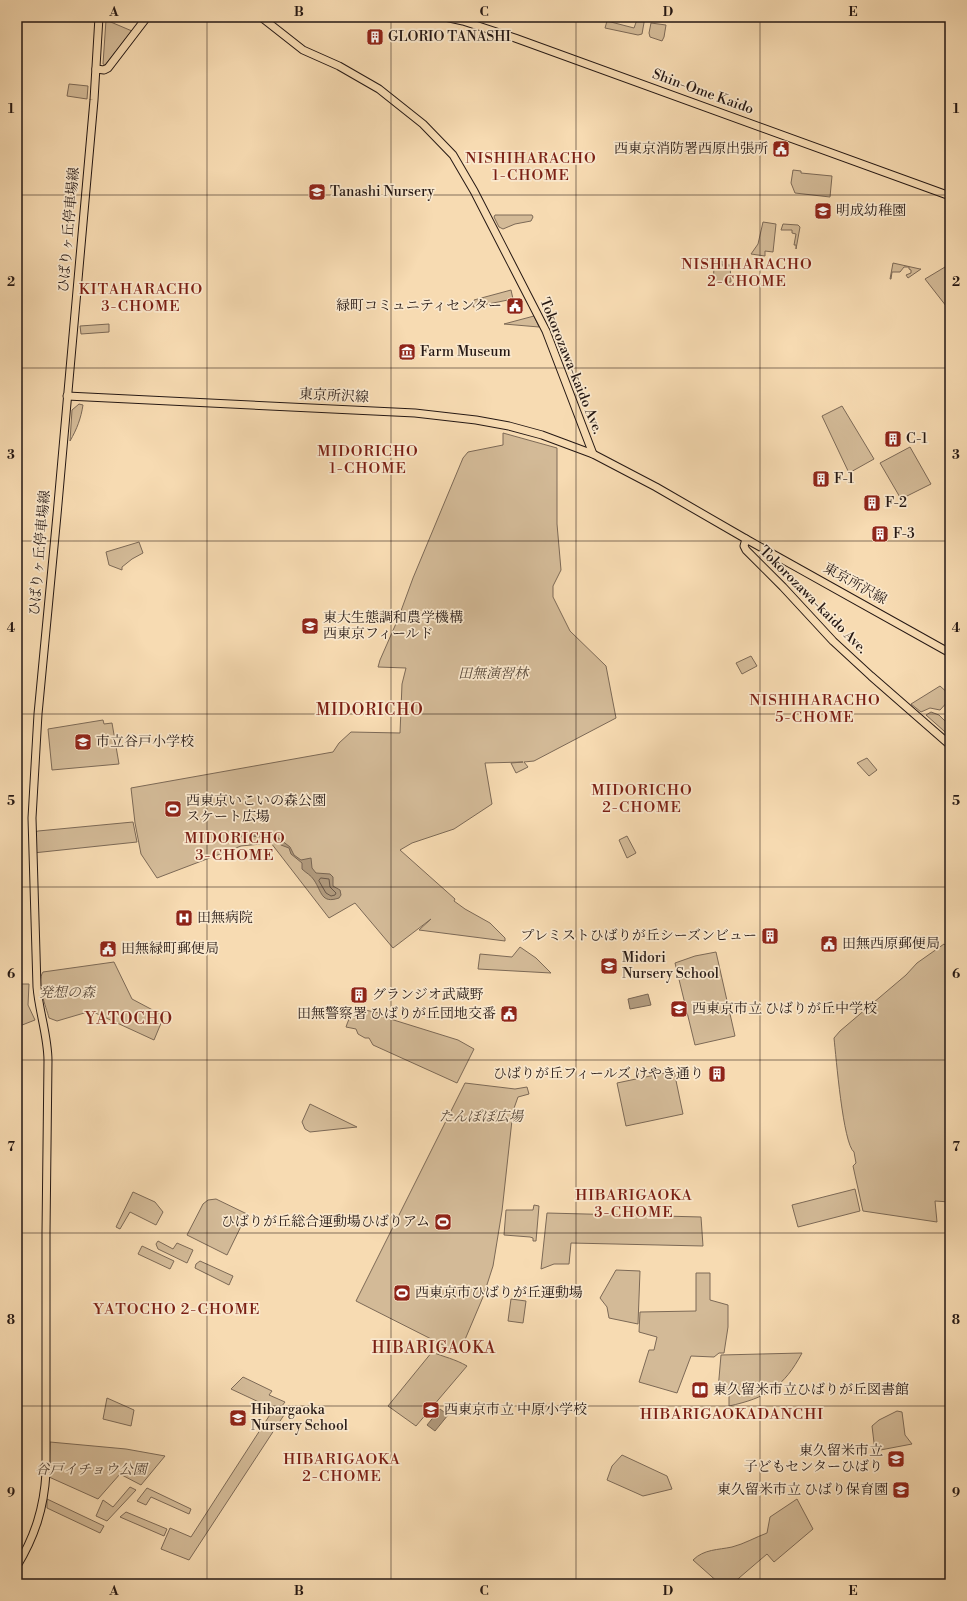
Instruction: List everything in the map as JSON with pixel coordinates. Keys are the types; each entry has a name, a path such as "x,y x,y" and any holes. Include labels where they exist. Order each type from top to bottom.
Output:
{"main road":[{"name":"ひばりヶ丘停車場線","path":"17,1564 34,1531 42,1510 46,1473 48,1061 47,1044 39,1011 37,987 32,818 39,692 57,515 96,69 99,17"},
{"path":"96,69 104,70 108,68 147,17"},
{"name":"Tokorozawa-kaido Ave.","path":"262,17 303,50 339,66 379,89 423,124 453,154 474,191 546,331 593,454 656,487 746,539 744,546 746,550 833,641 950,745"},
{"name":"Shin-Ome Kaido","path":"445,17 463,21 515,38 950,196"},
{"name":"東京所沢線","path":"67,396 438,414 526,430 593,454"},
{"name":"東京所沢線","path":"746,539 950,653"}],"green space":[{"path":"638,17 645,17 642,34 638,35 605,28 607,21 634,28"},
{"path":"106,20 132,31 105,65 103,64"},
{"path":"651,23 666,25 662,41 650,37 649,33"},
{"path":"69,84 88,86 87,99 67,96"},
{"path":"793,170 801,171 801,173 832,176 830,197 795,193 791,183"},
{"path":"495,215 532,215 533,217 531,221 515,224 503,229 499,227 494,217"},
{"path":"763,222 776,224 773,252 765,251 765,256 751,254 758,244"},
{"path":"783,224 798,225 800,227 796,249 796,245 794,245 796,234 792,233 792,230 781,230"},
{"path":"714,261 722,261 722,265 730,265 731,282 713,283 714,268 702,268 702,266 714,267"},
{"path":"893,263 921,269 908,278 906,275 911,273 911,270 909,267 904,267 900,272 892,272 890,279"},
{"path":"950,264 950,311 925,279"},
{"path":"511,290 513,299 473,307 474,300"},
{"path":"534,316 539,327 504,324"},
{"path":"109,324 109,332 81,334 80,326"},
{"path":"79,404 83,405 81,414 77,428 70,441 72,410"},
{"path":"842,406 874,459 849,473 822,416"},
{"name":"田無演習林","path":"503,433 557,448 557,524 561,570 553,586 553,597 570,631 606,666 616,718 534,761 524,762 528,767 516,773 511,763 523,762 485,763 492,804 454,829 412,843 400,850 455,899 454,901 490,923 505,938 505,941 419,930 431,919 393,948 355,903 329,918 271,843 241,846 157,878 141,854 135,823 131,788 333,752 339,743 351,732 400,733 402,684 406,668 378,667 380,660 463,458 468,452 503,445"},
{"path":"910,447 931,484 901,499 880,463"},
{"path":"139,542 143,553 122,567 122,570 109,565 106,552"},
{"path":"751,656 757,666 742,674 736,663"},
{"path":"940,686 950,695 950,699 940,710 930,708 921,712 911,704"},
{"path":"931,712 939,715 950,726 948,728 950,729 950,738 926,715"},
{"path":"103,720 104,724 112,723 119,764 52,770 48,729"},
{"path":"867,758 877,770 869,776 857,763"},
{"path":"133,822 137,842 33,853 32,833 38,831"},
{"path":"627,836 636,853 627,858 619,840"},
{"path":"944,944 950,950 950,1202 935,1201 937,1222 863,1211 853,1166 856,1163 854,1152 850,1146 843,1117 834,1038 840,1031 906,975 917,963"},
{"path":"520,947 536,958 551,973 478,969 480,954 512,957"},
{"path":"716,952 735,1036 695,1045 675,963 695,956"},
{"name":"発想の森","path":"114,962 132,999 164,1016 154,1040 91,1011 57,1021 49,1018 41,988 41,976 43,972"},
{"path":"17,984 29,984 28,1005 35,1020 17,1027"},
{"path":"365,1010 379,1013 384,1017 458,1040 474,1049 457,1083 373,1045 369,1038 365,1038 358,1034 356,1029 346,1027 354,1013"},
{"path":"674,1071 683,1114 626,1126 617,1083"},
{"name":"たんぽぽ広場","path":"465,1083 515,1089 527,1087 529,1094 518,1097 513,1111 502,1211 493,1266 483,1297 461,1349 454,1346 449,1348 356,1301"},
{"path":"310,1104 357,1127 310,1132 305,1129 302,1122"},
{"path":"855,1189 860,1211 798,1227 792,1205"},
{"path":"133,1192 155,1202 163,1212 156,1225 130,1212 120,1229 116,1227"},
{"path":"216,1199 247,1214 227,1255 187,1235 203,1204 208,1200"},
{"path":"534,1205 539,1206 536,1241 533,1241 533,1238 530,1237 504,1235 506,1210 533,1210"},
{"path":"547,1213 701,1217 703,1246 571,1243 569,1264 554,1264 541,1269"},
{"path":"158,1241 173,1249 177,1243 193,1250 187,1263 158,1249 156,1244"},
{"path":"142,1246 174,1261 170,1269 138,1254"},
{"path":"200,1261 233,1276 229,1285 195,1268 196,1264"},
{"path":"616,1270 640,1271 638,1324 609,1318 607,1307 600,1298"},
{"path":"696,1273 710,1273 710,1300 728,1305 728,1327 724,1353 719,1353 714,1357 691,1356 677,1393 639,1382 649,1350 654,1350 657,1337 639,1332 640,1312 696,1311"},
{"path":"511,1299 526,1301 523,1323 508,1321"},
{"path":"432,1352 467,1366 416,1426 388,1406"},
{"path":"802,1353 781,1383 764,1395 729,1406 729,1391 718,1390 721,1355"},
{"path":"243,1377 272,1391 269,1395 285,1402 278,1411 231,1389"},
{"path":"107,1398 134,1410 131,1426 103,1419"},
{"path":"273,1410 284,1415 189,1560 161,1549 170,1528 191,1537"},
{"path":"897,1411 902,1412 905,1435 912,1444 875,1451 872,1426 879,1420"},
{"name":"谷戸イチョウ公園","path":"50,1442 126,1449 165,1456 141,1485 120,1474 98,1499 49,1477"},
{"path":"622,1455 667,1476 672,1489 643,1496 607,1480 612,1466"},
{"path":"130,1487 136,1490 107,1521 96,1516 103,1500 113,1507"},
{"path":"147,1488 191,1509 189,1514 151,1497 146,1505 137,1501"},
{"path":"47,1499 104,1526 100,1533 47,1508"},
{"path":"797,1499 813,1529 774,1562 767,1554 732,1584 720,1584 693,1560 697,1556 706,1552 736,1546 767,1533 770,1517"},
{"path":"126,1512 167,1529 164,1536 120,1517"}],"water":[{"path":"272,833 290,847 294,855 301,860 311,858 312,868 316,873 330,874 333,877 333,886 340,890 341,895 339,898 329,899 323,896 313,878 302,869 302,863 291,854 289,848 281,845 271,837 241,836 264,835"},
{"path":"648,994 651,1005 630,1009 628,999"},
{"path":"440,1409 448,1415 435,1431 427,1425"}],"place":[{"name":"GLORIO TANASHI","path":"375,37"},
{"name":"西東京消防署西原出張所","path":"781,149"},
{"name":"Tanashi Nursery","path":"317,192"},
{"name":"明成幼稚園","path":"823,211"},
{"name":"緑町コミュニティセンター","path":"515,306"},
{"name":"Farm Museum","path":"407,352"},
{"name":"C-1","path":"893,439"},
{"name":"F-1","path":"821,479"},
{"name":"F-2","path":"872,503"},
{"name":"F-3","path":"880,534"},
{"name":"東大生態調和農学機構 西東京フィールド","path":"310,626"},
{"name":"市立谷戸小学校","path":"83,742"},
{"name":"西東京いこいの森公園 スケート広場","path":"173,809"},
{"name":"田無病院","path":"184,918"},
{"name":"プレミストひばりが丘シーズンビュー","path":"770,936"},
{"name":"田無西原郵便局","path":"829,944"},
{"name":"田無緑町郵便局","path":"108,949"},
{"name":"Midori Nursery School","path":"609,966"},
{"name":"グランジオ武蔵野","path":"359,995"},
{"name":"西東京市立 ひばりが丘中学校","path":"679,1009"},
{"name":"田無警察署 ひばりが丘団地交番","path":"509,1014"},
{"name":"ひばりが丘フィールズ けやき通り","path":"717,1074"},
{"name":"ひばりが丘総合運動場ひばりアム","path":"443,1222"},
{"name":"西東京市ひばりが丘運動場","path":"402,1293"},
{"name":"東久留米市立ひばりが丘図書館","path":"700,1390"},
{"name":"西東京市立 中原小学校","path":"431,1410"},
{"name":"Hibargaoka Nursery School","path":"238,1418"},
{"name":"東久留米市立 子どもセンターひばり","path":"896,1459"},
{"name":"東久留米市立 ひばり保育園","path":"901,1490"}],"district":[{"name":"NISHIHARACHO 1-CHOME","path":"531,166"},
{"name":"NISHIHARACHO 2-CHOME","path":"747,272"},
{"name":"KITAHARACHO 3-CHOME","path":"141,298"},
{"name":"MIDORICHO 1-CHOME","path":"368,460"},
{"name":"NISHIHARACHO 5-CHOME","path":"815,708"},
{"name":"MIDORICHO","path":"370,710"},
{"name":"MIDORICHO 2-CHOME","path":"642,798"},
{"name":"MIDORICHO 3-CHOME","path":"235,846"},
{"name":"YATOCHO","path":"129,1019"},
{"name":"HIBARIGAOKA 3-CHOME","path":"634,1204"},
{"name":"YATOCHO 2-CHOME","path":"177,1309"},
{"name":"HIBARIGAOKA","path":"434,1348"},
{"name":"HIBARIGAOKADANCHI","path":"732,1414"},
{"name":"HIBARIGAOKA 2-CHOME","path":"342,1468"}]}
